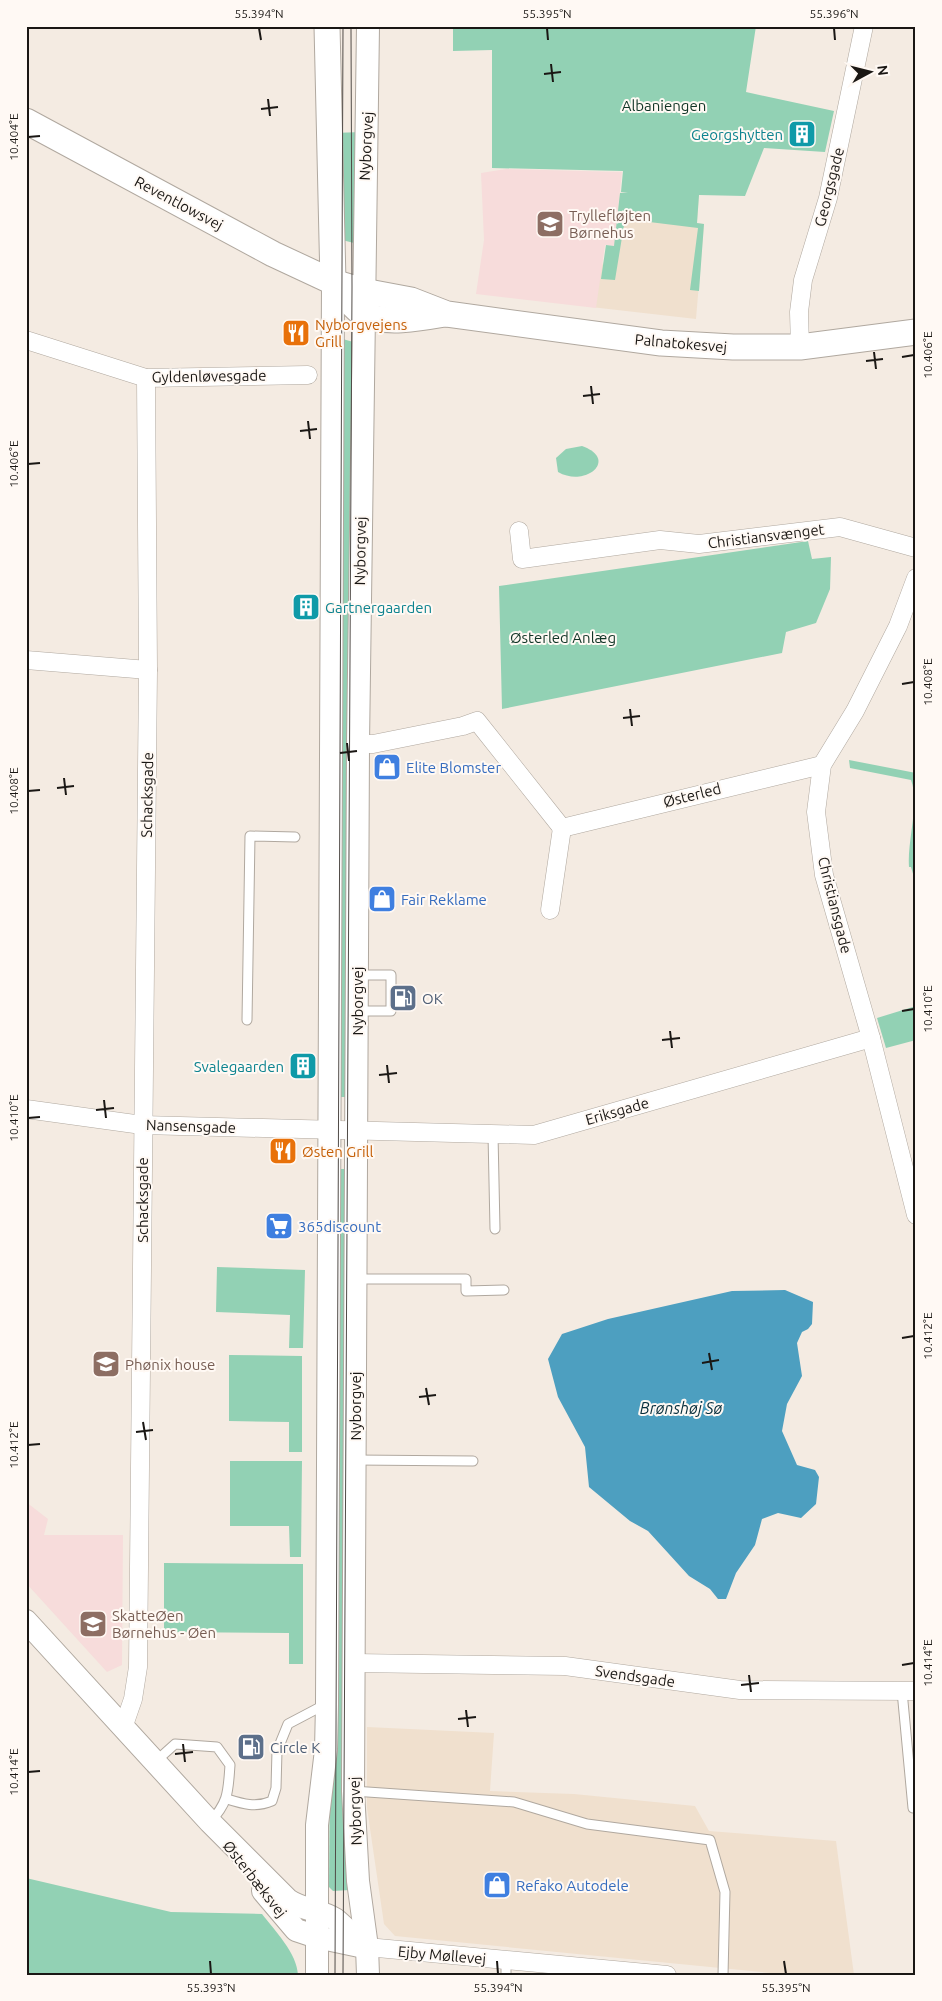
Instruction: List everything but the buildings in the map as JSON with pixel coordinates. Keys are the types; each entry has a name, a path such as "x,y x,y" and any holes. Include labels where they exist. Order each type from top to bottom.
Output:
{"main road":[{"name":"Nyborgvej","path":"327,26 333,282"},
{"name":"Reventlowsvej","path":"26,121 273,254 333,282 363,302"},
{"name":"Palnatokesvej","path":"363,302 411,300 447,314 661,343 733,347 800,347 916,332"}],"street":[{"name":"Nyborgvej","path":"368,26 368,124 364,187 358,744 353,1791 358,1881 367,1947 368,1975"},
{"name":"Georgsgade","path":"800,347 799,312 803,280 828,198 864,26"},
{"name":"Nyborgvej","path":"317,1975 317,1825 326,1750 327,1704 328,1131 326,837 333,282"},
{"name":"Gyldenløvesgade","path":"26,340 146,378 308,375"},
{"name":"Schacksgade","path":"124,1728 134,1699 138,1667 148,670 146,378"},
{"name":"Christiansvænget","path":"519,531 522,559 660,540 699,544 840,527 916,548"},
{"name":"Christiansgade","path":"916,578 894,635 855,711 822,765 816,812 824,875 871,1038 916,1216"},
{"path":"26,660 148,670"},
{"path":"358,744 373,744 464,726 477,720 562,828 550,910"},
{"name":"Østerled","path":"562,828 822,765"},
{"name":"Eriksgade","path":"357,1132 534,1135 871,1038"},
{"name":"Nansensgade","path":"26,1110 142,1125 357,1132"},
{"name":"Østerbæksvej","path":"26,1621 210,1822 288,1900 335,1920 354,1939 367,1947"},
{"name":"Svendsgade","path":"354,1663 566,1666 740,1690 909,1691"},
{"name":"Østerbæksvej","path":"210,1822 279,1912 296,1930 317,1937 367,1947"},
{"name":"Ejby Møllevej","path":"367,1947 506,1968 667,1975"}],"lane":[{"path":"247,1020 250,836 295,837"},
{"path":"357,975 391,975 391,1011 357,1011"},
{"path":"493,1134 494,1229"},
{"path":"356,1279 466,1278 466,1291 504,1290"},
{"path":"354,1460 473,1461"},
{"path":"909,1691 913,1808"},
{"path":"227,1798 243,1804 262,1805 272,1801 276,1788 277,1751 288,1724 327,1704"},
{"path":"154,1762 175,1744 217,1748 230,1766 227,1798 222,1810 210,1822"},
{"path":"353,1791 514,1802 586,1824 710,1840 725,1892 723,1975"}],"shaded area":[{"name":"Tryllefløjten Børnehus","path":"506,169 622,172 614,246 605,245 596,308 476,294 484,240 481,173"},
{"path":"620,193 699,195 697,223 704,224 696,319 591,307 597,273 614,246"},
{"name":"SkatteØen Børnehus - Øen","path":"26,1502 48,1519 44,1535 123,1535 122,1665 107,1672 26,1583"},
{"path":"367,1727 494,1733 490,1791 574,1794 695,1806 709,1831 836,1841 854,1975 791,1975 395,1936 384,1924 367,1808"}],"green space":[{"name":"Albaniengen","path":"453,26 756,26 746,92 834,111 825,152 764,148 745,196 699,195 697,223 704,224 699,291 690,290 698,228 625,219 615,280 601,279 606,245 614,246 620,193 628,192 621,192 623,171 492,168 492,50 453,51"},
{"path":"362,132 358,244 338,239 333,133"},
{"path":"339,338 357,343 352,1097 334,1097"},
{"path":"582,446 593,452 598,458 598,464 594,470 579,477 558,472 556,458 566,449"},
{"name":"Østerled Anlæg","path":"808,541 812,559 831,557 830,589 816,623 786,632 782,653 502,709 499,586"},
{"path":"849,760 916,773 916,884 911,867 909,867 914,811 911,780 850,768"},
{"path":"916,1006 916,1040 886,1048 877,1018"},
{"path":"335,1169 353,1169 350,1890 333,1891 329,1887"},
{"path":"217,1267 305,1270 303,1348 289,1348 290,1315 216,1312"},
{"path":"229,1355 302,1356 302,1452 289,1452 289,1422 229,1421"},
{"path":"230,1461 302,1461 301,1557 290,1557 289,1526 230,1526"},
{"path":"164,1563 303,1564 303,1664 289,1664 289,1633 164,1632"},
{"path":"26,1878 171,1912 262,1914 290,1951 297,1967 298,1975 26,1975"}],"water":[{"name":"Brønshøj Sø","path":"785,1290 813,1302 812,1324 802,1332 797,1343 802,1376 787,1404 782,1431 797,1465 815,1470 819,1477 816,1504 801,1518 778,1513 762,1519 755,1545 736,1573 726,1599 718,1599 710,1589 689,1576 648,1531 630,1521 589,1487 585,1447 558,1397 548,1359 562,1334 608,1319 732,1291"}],"tram line":[{"path":"335,1975 343,26"},
{"path":"343,1975 352,287 351,26"}],"place":[{"name":"Georgshytten","path":"802,134"},
{"name":"Tryllefløjten Børnehus","path":"550,224"},
{"name":"Nyborgvejens Grill","path":"296,333"},
{"name":"Gartnergaarden","path":"306,607"},
{"name":"Elite Blomster","path":"387,767"},
{"name":"Fair Reklame","path":"382,899"},
{"name":"OK","path":"403,998"},
{"name":"Svalegaarden","path":"303,1066"},
{"name":"Østen Grill","path":"283,1151"},
{"name":"365discount","path":"279,1226"},
{"name":"Phønix house","path":"106,1364"},
{"name":"SkatteØen Børnehus - Øen","path":"93,1624"},
{"name":"Circle K","path":"251,1747"},
{"name":"Refako Autodele","path":"497,1885"}]}
